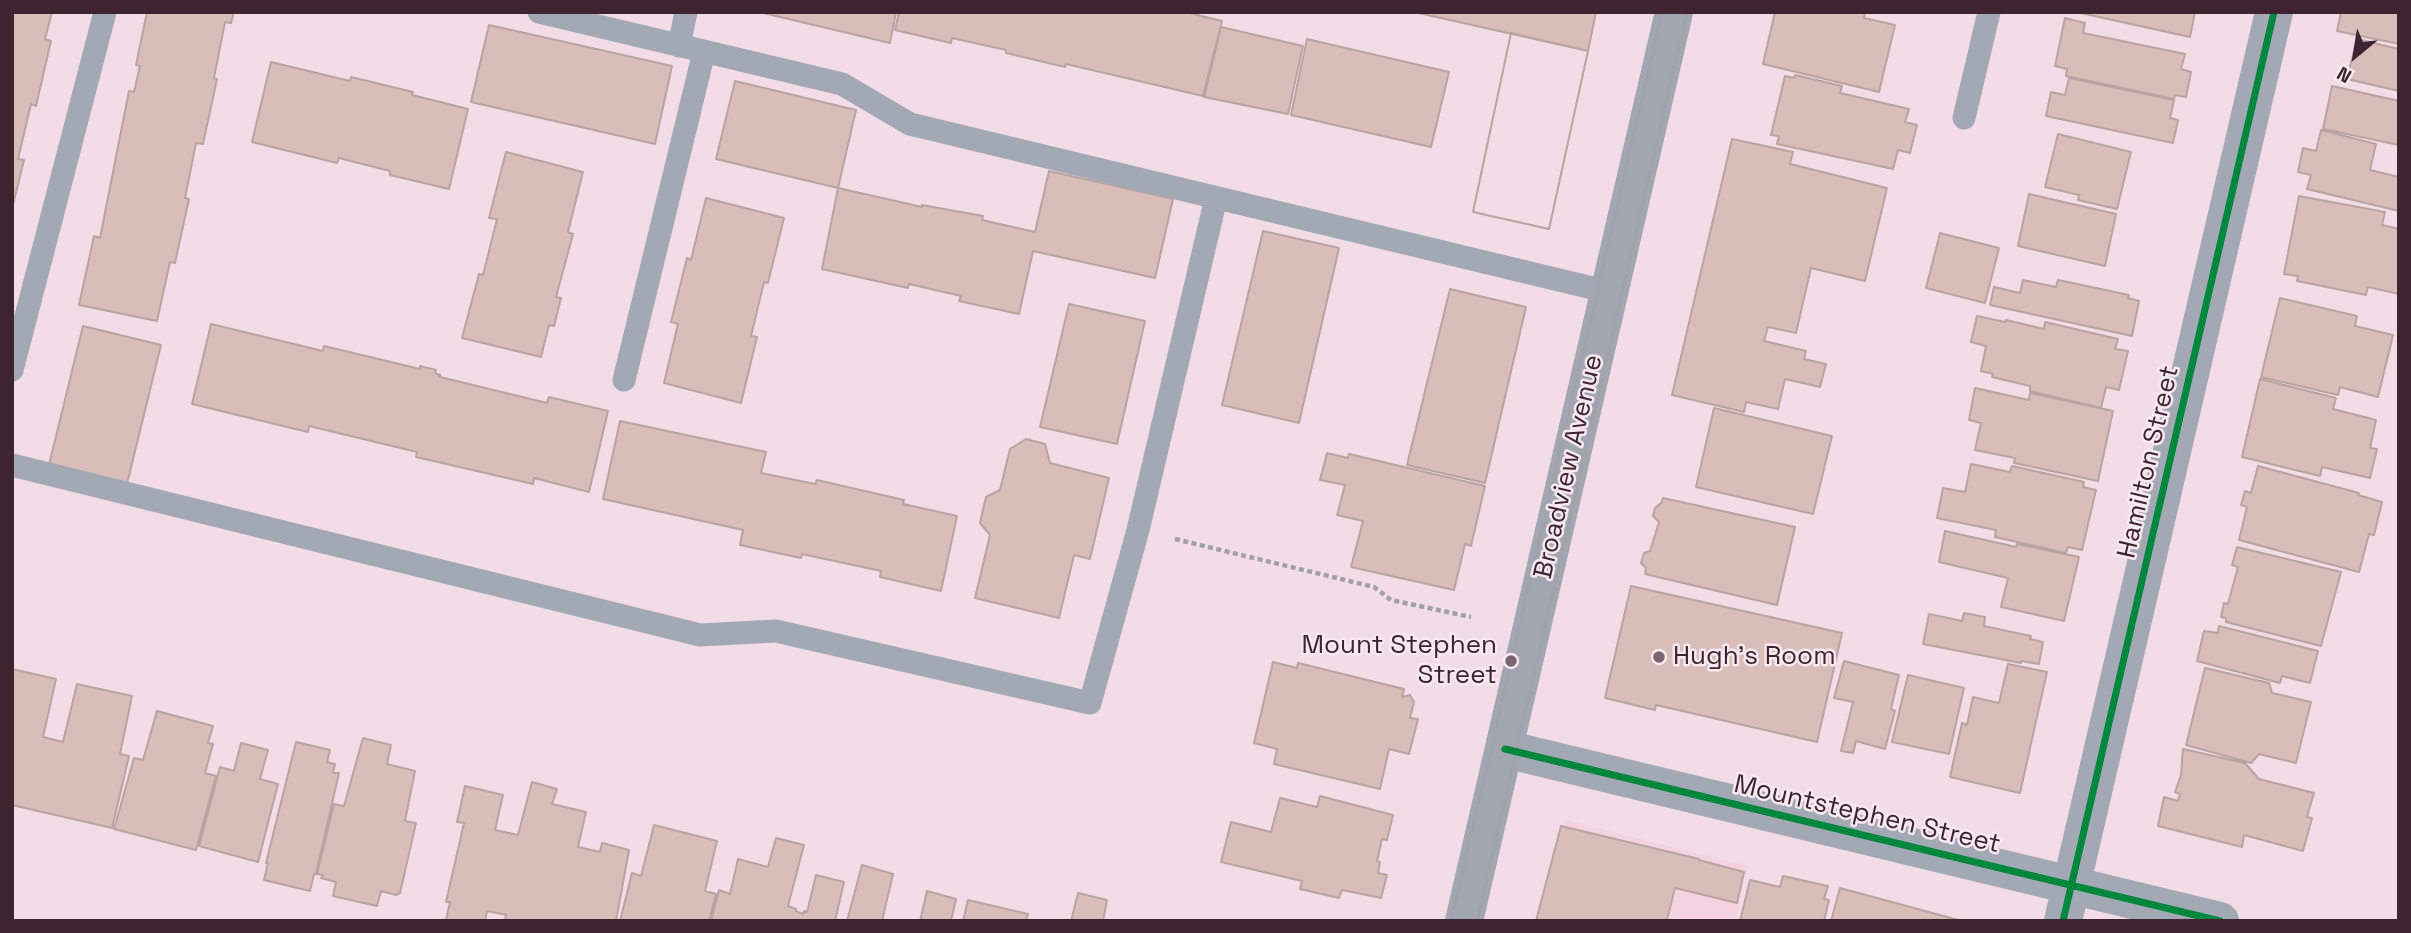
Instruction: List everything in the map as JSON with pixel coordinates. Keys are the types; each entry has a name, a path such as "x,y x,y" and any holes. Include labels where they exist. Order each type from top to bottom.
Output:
{"main road":[{"name":"Broadview Avenue","path":"1464,921 1674,12"}],"street":[{"name":"Hamilton Street","path":"2068,903 2274,12"},
{"name":"Mountstephen Street","path":"1504,749 2068,903 2220,921"}],"lane":[{"path":"12,370 105,12"},
{"path":"539,12 842,84 910,124 1609,292"},
{"path":"679,46 686,12"},
{"path":"1964,118 1989,12"},
{"path":"624,380 704,52"},
{"path":"12,465 701,635 776,631 1090,703 1138,530 1216,198"}],"path":[{"path":"1138,530 1374,587 1391,600 1471,617"}],"shaded area":[{"path":"1565,820 1748,866 1736,921 1539,921"}],"building":[{"path":"12,12 52,12 45,39 51,41 36,106 31,104 18,159 24,160 12,209"},
{"path":"147,12 234,12 231,23 225,22 214,78 217,79 203,144 196,143 185,198 189,199 175,263 170,262 157,321 79,305 94,236 100,238 129,91 134,92 140,66 136,65"},
{"path":"759,12 896,12 890,43"},
{"path":"899,12 1185,12 1222,21 1203,96 1066,64 1065,67 952,38 951,43 895,30"},
{"path":"1414,12 1596,12 1588,51"},
{"path":"1775,12 1865,12 1864,18 1895,25 1879,92 1763,64"},
{"path":"2076,12 2195,12 2190,37"},
{"path":"2341,12 2399,12 2399,44 2337,31"},
{"path":"2065,18 2085,23 2083,33 2185,54 2181,69 2191,72 2186,97 2175,95 2174,99 2066,76 2067,69 2055,66"},
{"path":"489,25 672,66 655,144 471,102"},
{"path":"1221,27 1303,46 1288,114 1204,97"},
{"path":"1511,33 1588,51 1549,229 1473,212"},
{"path":"1511,33 1588,51 1549,229 1473,212"},
{"path":"1307,39 1449,72 1431,147 1291,115"},
{"path":"2357,39 2399,49 2399,91 2347,79"},
{"path":"271,62 350,81 351,77 468,109 449,189 390,175 390,171 339,158 337,163 252,142"},
{"path":"1795,75 1842,86 1840,93 1909,109 1905,122 1917,125 1910,153 1898,150 1893,169 1777,144 1779,136 1771,135 1785,76 1794,78"},
{"path":"2069,78 2174,100 2170,118 2178,120 2173,143 2046,116 2051,92 2065,95"},
{"path":"735,81 856,110 838,188 716,159"},
{"path":"2332,86 2399,101 2399,145 2323,129"},
{"path":"2321,130 2376,144 2370,170 2399,177 2399,211 2307,189 2311,175 2298,172 2303,148 2316,151"},
{"path":"2058,134 2131,152 2117,209 2078,200 2079,195 2045,187"},
{"path":"1732,139 1793,152 1790,164 1887,188 1865,281 1811,268 1796,333 1768,327 1764,341 1806,351 1804,359 1826,364 1820,387 1785,379 1778,409 1746,402 1744,412 1672,395"},
{"path":"506,152 583,172 568,232 573,234 556,297 561,298 554,326 549,325 541,357 462,338 479,274 483,275 497,219 489,218"},
{"path":"1049,171 1173,199 1155,278 1033,251 1019,314 959,301 961,296 909,284 908,288 822,269 838,188 922,207 983,216 982,220 1035,232"},
{"path":"2029,194 2116,214 2105,266 2018,246"},
{"path":"2299,196 2385,212 2382,225 2399,229 2399,294 2368,287 2366,295 2297,281 2298,276 2284,274"},
{"path":"706,198 784,218 751,336 757,337 741,403 664,383 678,324 671,322 687,258 691,260"},
{"path":"1263,231 1339,248 1299,423 1222,405"},
{"path":"1940,233 1999,248 1985,303 1926,288"},
{"path":"2023,280 2056,287 2058,280 2129,295 2128,298 2139,301 2132,336 1990,305 1994,287 2020,293"},
{"path":"1450,289 1526,307 1485,483 1407,465"},
{"path":"2280,298 2357,316 2355,326 2393,335 2378,397 2340,387 2338,395 2261,377"},
{"path":"1069,304 1145,321 1117,444 1040,427"},
{"path":"1977,316 2044,329 2045,322 2118,339 2115,349 2128,351 2119,390 2106,387 2101,408 2030,391 2030,386 1992,377 1993,374 1981,371 1986,346 1971,342"},
{"path":"211,324 323,351 324,346 420,369 420,366 436,370 435,373 440,377 547,403 549,397 608,411 589,492 534,478 533,484 416,457 417,452 309,426 308,432 192,404"},
{"path":"83,326 161,345 126,488 48,469"},
{"path":"2260,379 2336,398 2333,409 2376,420 2370,448 2377,449 2370,478 2322,467 2320,476 2242,457"},
{"path":"1975,388 2029,400 2030,393 2113,411 2098,481 2014,463 2015,458 1975,450 1981,423 1969,420"},
{"path":"1714,408 1832,436 1813,514 1696,487"},
{"path":"620,421 766,452 761,473 815,484 817,480 904,500 903,504 957,516 941,591 880,577 881,571 802,554 801,558 740,545 743,530 603,499"},
{"path":"1026,439 1045,444 1050,463 1109,478 1090,559 1074,555 1059,618 975,598 990,535 980,523 986,497 1000,490 1010,449"},
{"path":"1327,453 1348,458 1349,454 1485,486 1471,546 1465,544 1454,590 1351,567 1363,521 1337,515 1345,485 1320,480"},
{"path":"1971,464 2010,472 2012,466 2084,482 2083,487 2096,490 2082,550 2068,547 2066,553 1995,537 1996,530 1937,518 1943,488 1965,492"},
{"path":"2258,466 2359,493 2358,495 2382,502 2374,535 2369,534 2359,572 2239,540 2247,507 2241,505 2245,491 2251,493"},
{"path":"1663,498 1795,527 1777,605 1645,574 1646,568 1641,563 1644,553 1650,551 1659,522 1653,516 1655,508"},
{"path":"1945,531 2016,547 2017,544 2079,557 2064,621 2001,607 2008,578 1939,562"},
{"path":"2237,547 2341,572 2321,646 2226,622 2226,618 2221,617 2224,603 2228,604 2238,567 2232,565"},
{"path":"1631,586 1842,633 1817,742 1656,705 1655,710 1605,698"},
{"path":"1964,613 1985,617 1984,626 2031,636 2030,639 2043,642 2039,664 1923,644 1929,614 1962,621"},
{"path":"2219,626 2318,651 2310,683 2282,676 2280,683 2197,661 2204,631 2218,633"},
{"path":"1844,661 1899,675 1891,709 1895,711 1885,749 1856,741 1853,753 1841,751 1853,702 1834,698"},
{"path":"1273,662 1297,668 1298,663 1404,689 1402,697 1410,695 1414,702 1410,718 1418,719 1409,754 1389,749 1380,789 1274,764 1277,749 1254,743"},
{"path":"2008,664 2047,672 2020,793 1950,777 1962,723 1967,725 1973,697 1999,703"},
{"path":"2205,668 2269,683 2272,693 2311,702 2296,763 2259,754 2251,763 2186,745"},
{"path":"12,669 56,679 43,737 63,742 77,684 132,696 120,754 129,756 112,828 12,805"},
{"path":"1908,675 1964,688 1949,754 1892,742"},
{"path":"157,711 213,726 208,743 213,744 205,773 216,776 196,850 114,829 134,758 143,760"},
{"path":"363,738 391,745 387,764 415,771 405,821 416,823 400,893 396,895 381,891 377,906 333,896 336,882 321,878 323,875 317,874 334,804 344,806"},
{"path":"296,742 330,750 327,762 335,764 333,773 339,773 310,891 264,880"},
{"path":"241,743 268,750 260,779 278,784 258,862 199,846 220,767 234,771"},
{"path":"2183,749 2245,763 2259,779 2314,793 2307,817 2312,818 2303,851 2244,835 2242,847 2158,826 2164,797 2178,801 2180,794 2175,792 2181,775"},
{"path":"532,782 557,789 552,804 586,812 578,847 600,852 602,843 629,850 616,921 505,921 506,915 487,911 485,921 446,920 450,902 446,902 464,823 457,822 465,786 503,795 495,830 518,835"},
{"path":"1320,796 1393,815 1387,840 1382,839 1377,861 1380,862 1378,873 1387,875 1381,898 1342,890 1339,898 1300,889 1302,881 1221,862 1231,822 1271,832 1280,798 1317,807"},
{"path":"654,825 717,841 705,891 716,894 709,921 620,921 632,873 641,876"},
{"path":"1561,826 1744,872 1737,903 1675,888 1667,920 1670,921 1536,921"},
{"path":"776,838 804,845 788,906 803,914 804,911 807,912 816,875 844,882 835,921 711,921 719,890 730,894 738,859 768,867"},
{"path":"862,865 893,874 882,921 847,921"},
{"path":"1783,876 1828,886 1824,899 1829,900 1824,921 1740,921 1750,880 1780,887"},
{"path":"1840,888 1962,921 1831,921"},
{"path":"927,891 956,899 951,921 920,921"},
{"path":"1078,893 1107,900 1103,921 1071,921"},
{"path":"968,900 1028,914 1026,921 963,921"}],"tram line":[{"path":"1451,921 1662,12"},
{"path":"1477,921 1687,12"}],"cycle path":[{"path":"2063,921 2274,12"},
{"path":"1505,749 2220,921"}],"place":[{"name":"Hugh's Room","path":"1659,657"},
{"name":"Mount Stephen Street","path":"1511,661"}]}
